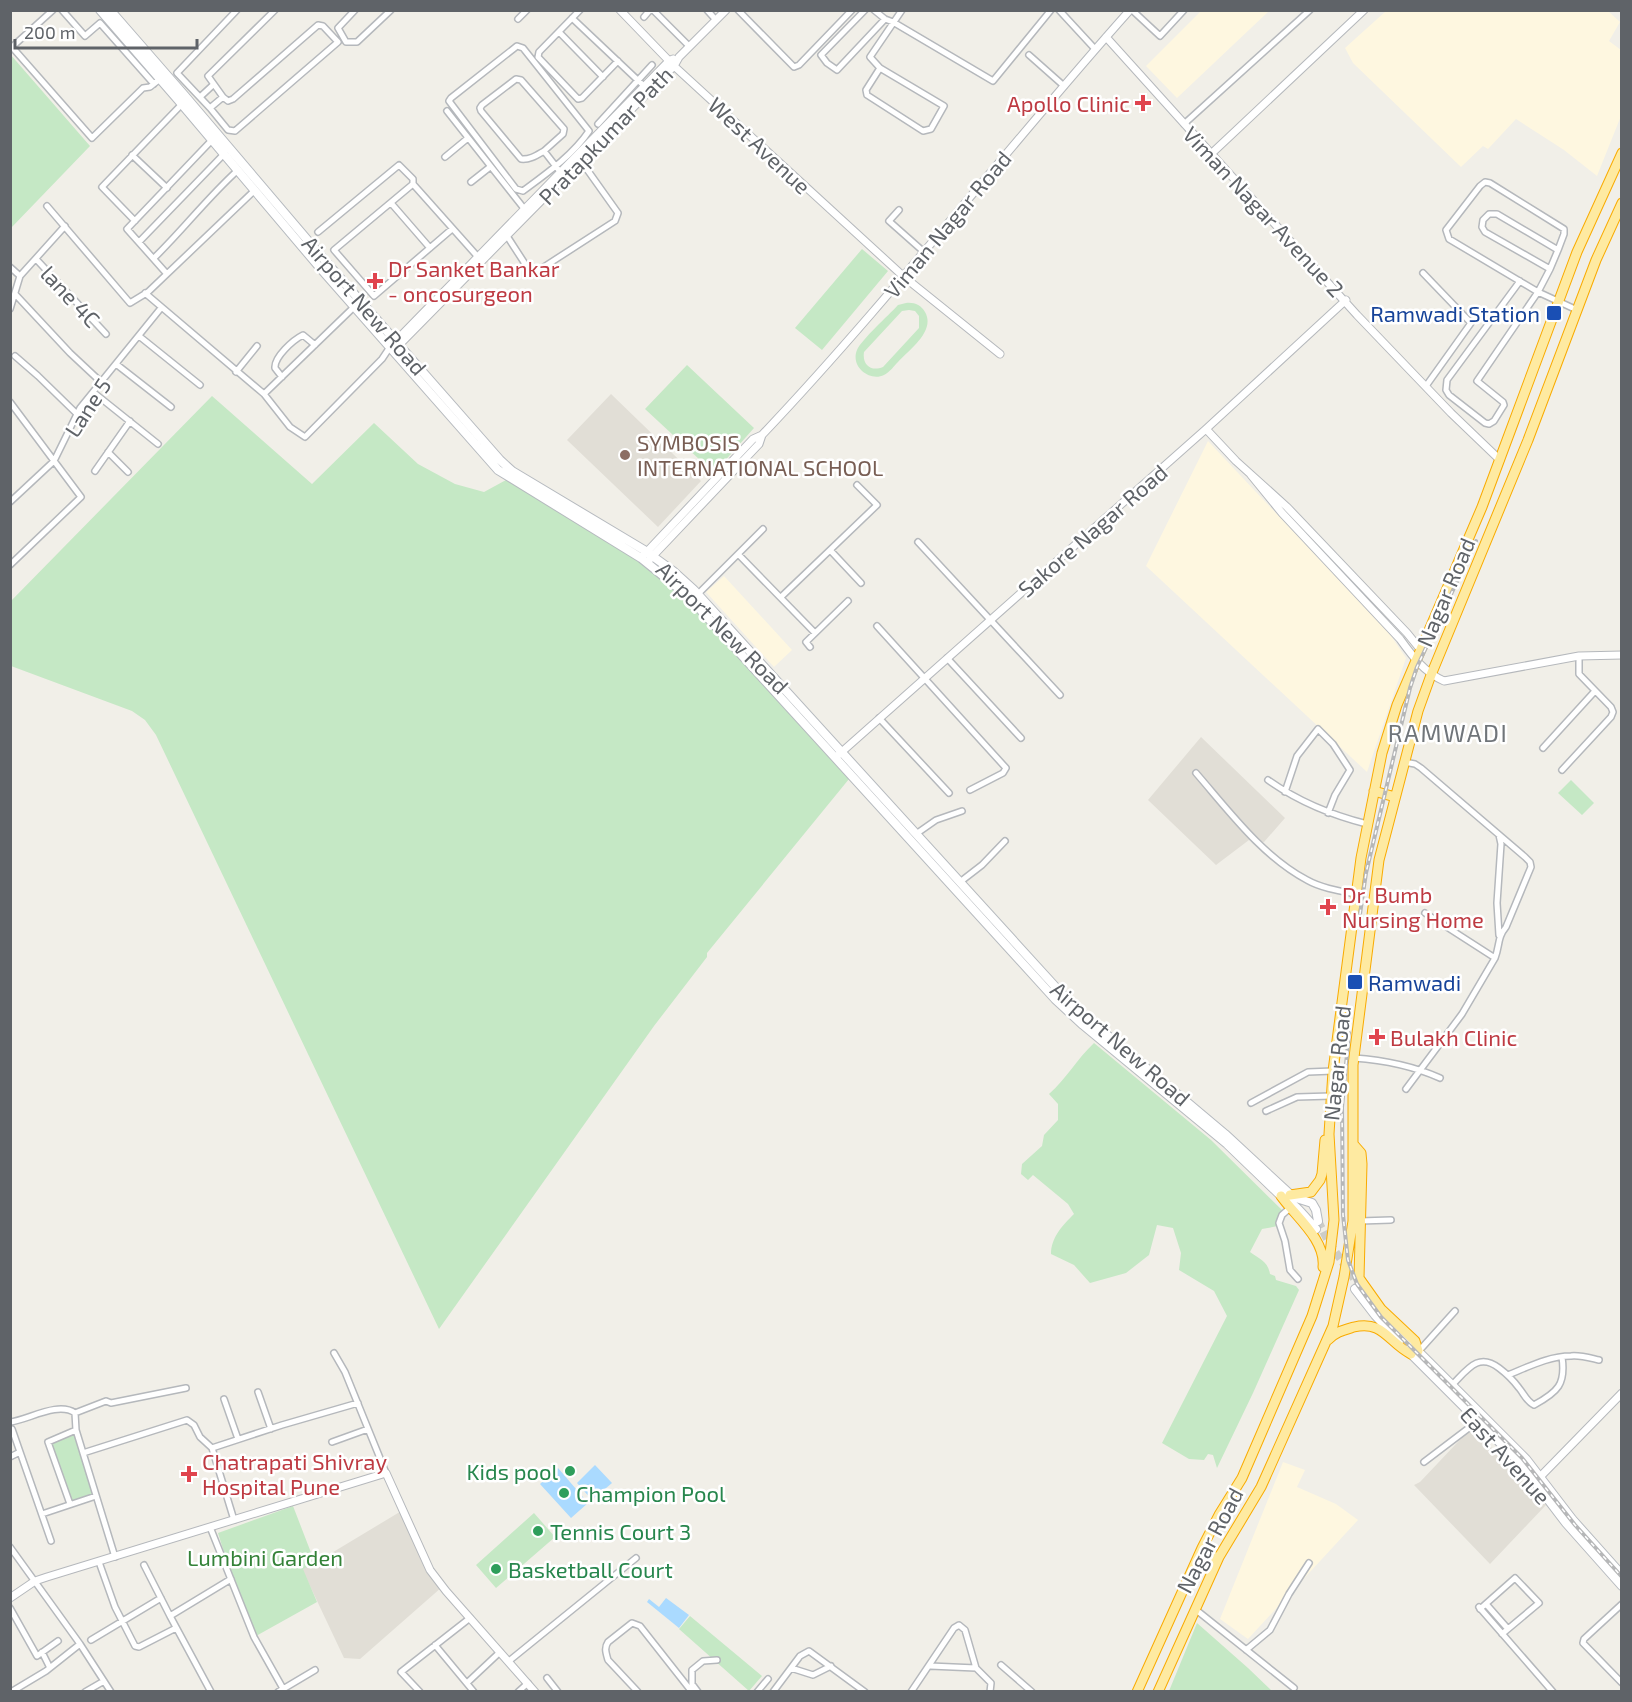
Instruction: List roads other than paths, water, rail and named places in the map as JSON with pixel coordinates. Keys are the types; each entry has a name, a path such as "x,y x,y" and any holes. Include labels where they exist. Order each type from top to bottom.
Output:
{"highway":[{"name":"Nagar Road","path":"1137,1692 1195,1562 1219,1515 1242,1478 1322,1285 1331,1251 1334,1220 1330,1127 1333,1071 1356,894 1367,824 1382,753 1397,705 1482,507 1577,252 1622,153"},
{"name":"Nagar Road","path":"1158,1692 1219,1557 1261,1487 1333,1326 1356,1221 1362,1164 1361,1153 1354,1145 1352,1091 1354,1058 1379,860 1404,762 1431,675 1528,440 1596,260 1622,203"},
{"path":"1545,338 1564,346"},
{"path":"1374,791 1395,797"},
{"path":"1322,1285 1324,1259 1321,1250 1290,1208 1286,1195 1311,1192 1320,1180 1324,1142 1330,1127"},
{"path":"1326,1342 1339,1331 1363,1325 1374,1326 1400,1348 1414,1354 1415,1341 1381,1309 1359,1278 1356,1221"},
{"path":"1202,1548 1209,1557 1219,1557"},
{"path":"1195,1562 1206,1563 1213,1571"}],"main road":[{"name":"Airport New Road","path":"100,10 157,82 182,104 355,306 508,468 647,557 673,571 698,594 1055,999 1286,1195"},
{"name":"Airport New Road","path":"110,10 395,346"},
{"name":"Airport New Road","path":"647,557 688,596 916,834 1061,993 1088,1019 1209,1119 1286,1195"},
{"path":"1286,1195 1312,1203 1316,1210 1317,1225 1293,1204 1286,1195"},
{"name":"East Avenue","path":"1357,1287 1414,1354 1526,1459 1566,1523 1622,1586"},
{"name":"East Avenue","path":"1449,1387 1478,1421 1538,1479 1622,1575"}],"street":[{"path":"53,10 12,47 92,138 143,88 150,87 157,82 100,23 85,36 62,10"},
{"path":"237,10 178,71 178,75 228,129 236,131 338,42 345,40"},
{"path":"275,10 208,76 228,101 318,25 322,26 338,42"},
{"path":"355,10 338,28 345,40 351,43 357,42 391,10"},
{"path":"518,18 527,10"},
{"path":"580,10 537,55 576,98 582,98 618,61"},
{"name":"West Avenue","path":"620,10 672,63 903,276 1000,354"},
{"path":"644,17 651,10 689,46 726,10"},
{"path":"707,10 716,20"},
{"path":"738,10 794,67 799,65 852,10"},
{"path":"865,10 821,55 837,70 885,19"},
{"path":"874,10 885,19 993,81 1051,10"},
{"path":"880,68 866,90 867,95 923,131 931,129 944,106 880,68 870,57 902,10"},
{"path":"1059,10 1095,49"},
{"path":"1128,12 1158,36 1184,10"},
{"path":"1184,124 1310,10"},
{"path":"1210,154 1364,10"},
{"name":"Viman Nagar Road","path":"647,557 753,439 762,435 804,390 1128,12"},
{"path":"573,18 645,87"},
{"path":"559,32 603,77"},
{"name":"Viman Nagar Avenue 2","path":"1106,37 1210,154 1426,386 1500,460"},
{"path":"517,46 523,48 589,131 583,140 555,165 523,191 516,189 449,101 517,46"},
{"name":"Pratapkumar Path","path":"468,272 478,257 581,161 645,87 689,46"},
{"path":"1029,55 1064,86"},
{"name":"Pratapkumar Path","path":"395,346 507,236 561,173 599,139 672,63"},
{"path":"598,124 652,64"},
{"path":"516,79 522,80 564,129 563,134 544,150 534,157 521,159 480,108 516,79"},
{"path":"200,97 213,85"},
{"path":"210,108 223,97"},
{"path":"135,221 102,187 182,104"},
{"path":"447,111 527,212"},
{"path":"445,157 468,138"},
{"path":"167,274 127,229 213,140"},
{"path":"544,150 561,173"},
{"path":"139,242 224,154"},
{"path":"132,155 166,188"},
{"path":"507,236 529,270 536,272 615,221 618,213 581,161"},
{"path":"318,232 398,165 413,179 413,184 478,257"},
{"path":"471,182 490,167"},
{"path":"154,258 177,237 207,199 238,170"},
{"path":"1520,281 1447,380 1446,390 1449,395 1489,424 1494,421 1504,405 1477,381 1538,292 1558,250 1564,229 1485,182 1446,230 1449,239 1520,281 1538,292 1577,310"},
{"path":"413,184 334,250 350,269 374,296 453,229"},
{"path":"47,206 130,303 148,292 255,190"},
{"path":"391,203 430,248"},
{"path":"899,210 889,221 924,252"},
{"path":"1550,269 1485,232 1482,227 1483,220 1489,214 1497,214 1558,250"},
{"path":"10,309 20,276 64,226"},
{"name":"lane 4C","path":"36,259 106,334"},
{"path":"10,267 20,276"},
{"path":"1423,273 1471,323 1426,386"},
{"path":"145,293 264,394 290,427 305,437 395,346"},
{"path":"15,294 70,353 101,382"},
{"name":"Sakore Nagar Road","path":"839,754 1206,429 1346,300"},
{"path":"264,394 355,306"},
{"name":"Lane 5","path":"10,502 54,461 77,414 161,308"},
{"path":"282,378 275,368 275,361 298,338 303,335 315,345"},
{"path":"139,336 200,385"},
{"path":"236,372 257,346"},
{"path":"15,356 77,414"},
{"path":"116,364 171,407"},
{"path":"93,392 158,444"},
{"path":"10,402 81,497 10,565"},
{"path":"94,471 130,421"},
{"path":"1206,429 1251,475 1282,513 1431,675 1444,681 1580,656 1622,655"},
{"path":"108,452 128,472"},
{"path":"1251,475 1290,510 1420,649"},
{"path":"781,597 877,505 857,485"},
{"path":"698,594 763,529"},
{"path":"918,542 1060,695"},
{"path":"830,550 861,583"},
{"path":"738,554 815,633"},
{"path":"810,647 806,642 848,602"},
{"path":"878,626 1006,768 1003,773 970,790"},
{"path":"1562,770 1613,712 1611,707 1579,674 1580,656"},
{"path":"947,658 1021,738"},
{"path":"1436,664 1444,681"},
{"path":"1543,748 1595,691"},
{"path":"879,718 949,793"},
{"path":"1285,792 1297,756 1318,729 1333,744 1350,770 1335,795 1328,813"},
{"path":"1404,762 1421,768 1530,862 1531,867 1506,927 1499,935"},
{"path":"1196,773 1262,847 1298,875 1308,882 1356,894"},
{"path":"1268,780 1285,792 1328,813 1367,824"},
{"path":"916,834 936,820 962,811"},
{"path":"1406,1089 1462,1014 1495,958 1499,935 1497,903 1501,844 1499,835"},
{"path":"960,882 982,865 1005,841"},
{"path":"1425,913 1495,958"},
{"path":"1354,1058 1421,1069 1440,1078"},
{"path":"1251,1103 1308,1072 1333,1071"},
{"path":"1266,1111 1297,1097 1331,1096"},
{"path":"1290,1208 1281,1215 1279,1223 1290,1270 1298,1279"},
{"path":"1356,1221 1391,1220"},
{"path":"1414,1354 1455,1311"},
{"path":"334,1353 345,1372 386,1473 430,1570 535,1692"},
{"path":"1508,1375 1562,1356 1573,1355 1599,1360"},
{"path":"1449,1387 1481,1360 1492,1363 1508,1375 1531,1405 1534,1405 1552,1393 1561,1383 1564,1373 1562,1356"},
{"path":"75,1413 106,1401 186,1388"},
{"path":"258,1392 271,1429"},
{"path":"1538,1479 1622,1393"},
{"path":"224,1399 238,1439"},
{"path":"213,1448 358,1403"},
{"path":"10,1422 51,1410 70,1409 75,1413 76,1430 115,1557"},
{"path":"83,1453 187,1420 194,1425 200,1437 213,1448 234,1520"},
{"path":"1424,1462 1478,1421"},
{"path":"12,1429 51,1541"},
{"path":"332,1442 368,1429"},
{"path":"70,1504 48,1442 76,1430"},
{"path":"10,1457 20,1452"},
{"path":"10,1598 35,1581 386,1473"},
{"path":"42,1514 96,1496"},
{"path":"210,1527 254,1637 282,1691 315,1670"},
{"path":"11,1548 80,1644 111,1692"},
{"path":"508,1661 636,1558"},
{"path":"99,1562 132,1641 139,1647 176,1628"},
{"path":"1246,1650 1270,1630 1309,1563"},
{"path":"144,1565 211,1692"},
{"path":"1502,1634 1539,1602 1515,1578 1479,1608 1553,1692"},
{"path":"170,1616 231,1580"},
{"path":"91,1640 160,1598"},
{"path":"1486,1604 1508,1629"},
{"path":"1622,1604 1583,1641 1622,1683"},
{"path":"10,1608 37,1656 58,1641"},
{"path":"1195,1609 1294,1688"},
{"path":"420,1692 401,1672 470,1618"},
{"path":"638,1692 608,1660 606,1654 608,1642 632,1623 640,1626 692,1692"},
{"path":"911,1692 954,1628 959,1625 964,1630 976,1668 991,1683 990,1692"},
{"path":"11,1692 50,1668 80,1644"},
{"path":"435,1645 474,1692"},
{"path":"773,1692 802,1654 809,1651 865,1692"},
{"path":"42,1652 50,1668"},
{"path":"468,1682 500,1652"},
{"path":"698,1692 692,1684 692,1670 703,1661 717,1660"},
{"path":"1001,1665 1032,1692"},
{"path":"791,1668 813,1675 831,1666"},
{"path":"930,1666 976,1668"},
{"path":"547,1678 558,1692"},
{"path":"757,1692 768,1679"},
{"path":"85,1692 104,1681"},
{"path":"518,1692 528,1683"}],"water":[{"path":"595,1465 612,1483 592,1500 577,1483"},
{"name":"Champion Pool","path":"558,1468 588,1503 571,1518 540,1484"},
{"path":"666,1598 689,1615 679,1628 647,1602 649,1599 659,1607"}],"tunnel":[{"path":"1318,1221 1328,1241 1359,1286"}],"railway":[{"path":"1360,914 1366,873 1410,688 1417,667 1476,541"},
{"path":"1349,1033 1342,1107 1343,1215 1348,1260 1357,1284 1381,1317 1522,1458 1575,1525 1622,1577"}],"place":[{"name":"Apollo Clinic","path":"1143,103"},
{"name":"Dr Sanket Bankar - oncosurgeon","path":"375,281"},
{"name":"Ramwadi Station","path":"1554,313"},
{"name":"SYMBOSIS INTERNATIONAL SCHOOL","path":"625,455"},
{"name":"Dr. Bumb Nursing Home","path":"1328,907"},
{"name":"Ramwadi","path":"1355,982"},
{"name":"Bulakh Clinic","path":"1377,1037"},
{"name":"Kids pool","path":"570,1471"},
{"name":"Chatrapati Shivray Hospital Pune","path":"189,1474"},
{"name":"Champion Pool","path":"564,1493"},
{"name":"Tennis Court 3","path":"538,1531"},
{"name":"Basketball Court","path":"496,1569"}],"district":[{"name":"RAMWADI","path":"1448,732"}],"park label":[{"name":"Lumbini Garden","path":"265,1557"}]}
